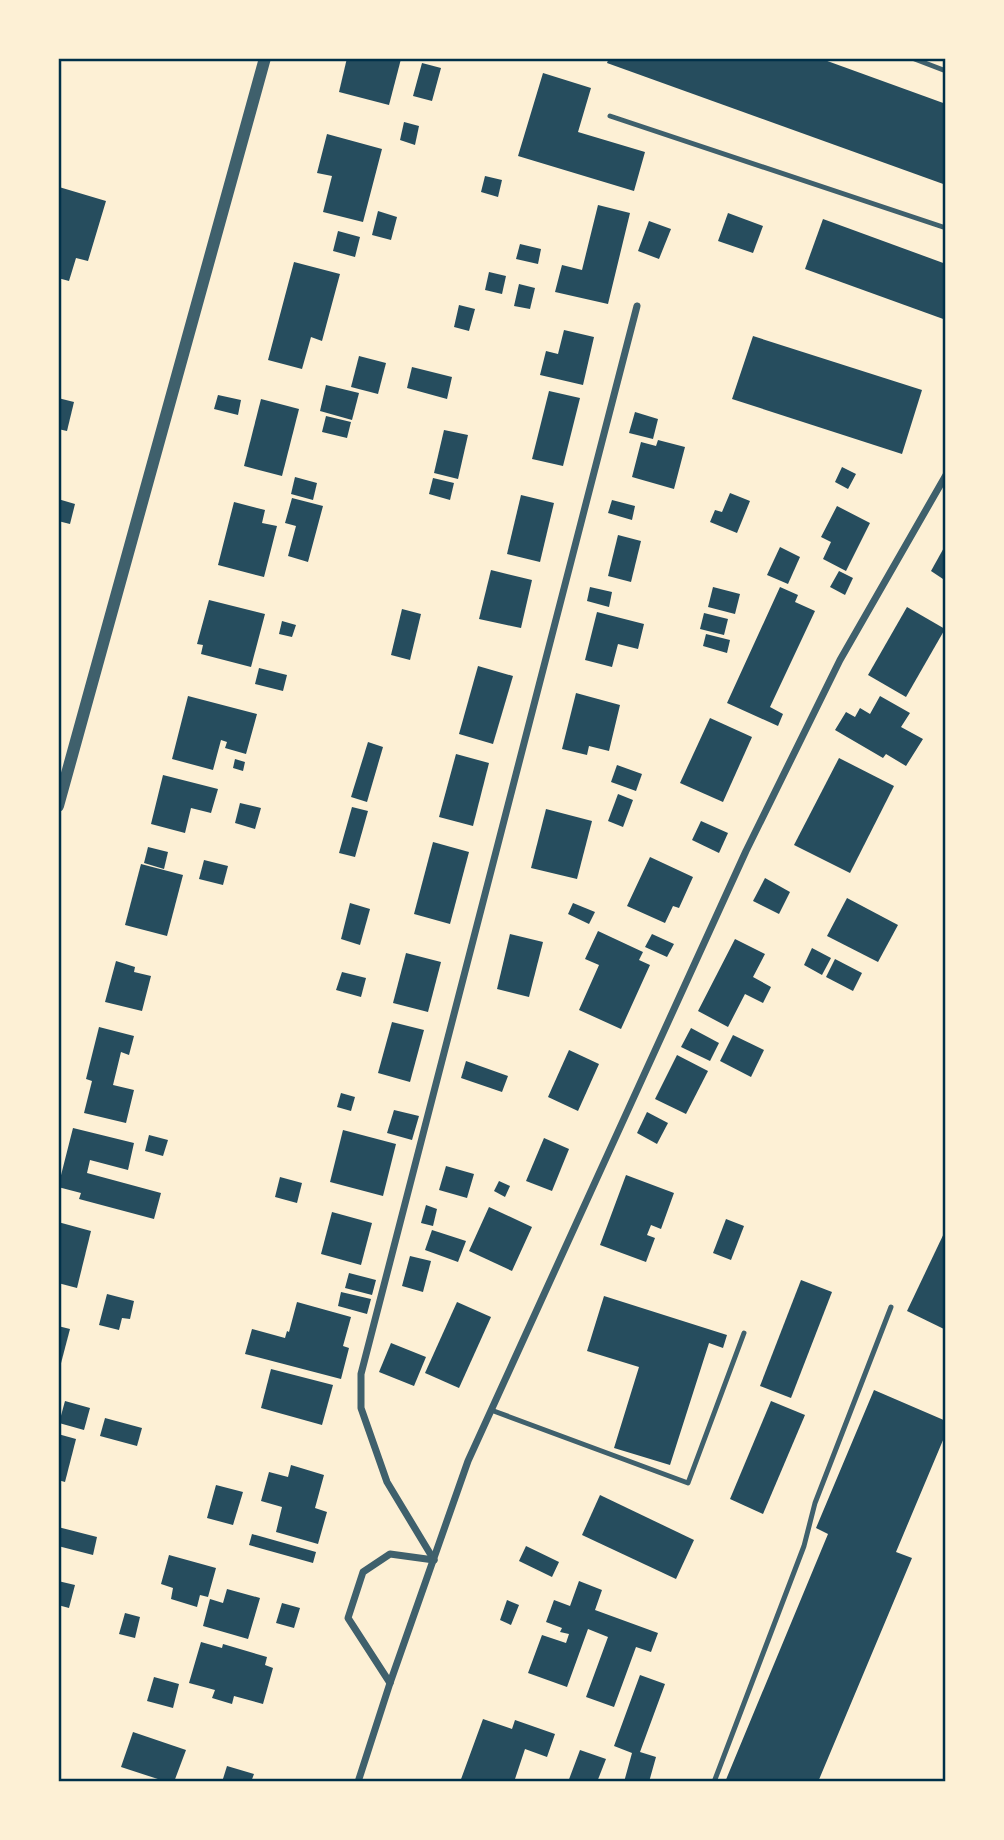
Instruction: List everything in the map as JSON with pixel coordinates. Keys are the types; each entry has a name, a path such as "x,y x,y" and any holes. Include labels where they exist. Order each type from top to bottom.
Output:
{"street":[{"path":"58,806 265,58"},
{"path":"434,1560 387,1482 361,1408 361,1374 636,306"},
{"path":"358,1782 468,1461 752,839 840,660 946,475"},
{"path":"390,1684 348,1618 363,1572 390,1554 434,1560"}],"lane":[{"path":"912,58 946,71"},
{"path":"610,116 946,228"},
{"path":"715,1782 804,1546 815,1503 891,1307"},
{"path":"491,1410 688,1483 744,1333"}],"building":[{"path":"347,58 401,59 389,105 339,92"},
{"path":"609,58 819,58 946,104 946,185 607,63"},
{"path":"422,63 441,68 432,101 413,96"},
{"path":"543,73 591,88 578,132 645,152 634,191 518,156"},
{"path":"404,122 419,126 415,145 400,140"},
{"path":"327,134 382,149 363,222 323,212 332,176 317,173"},
{"path":"485,176 502,180 498,197 481,192"},
{"path":"59,187 106,201 88,261 76,258 69,281 58,278"},
{"path":"598,205 630,213 608,304 555,292 562,265 582,270"},
{"path":"378,211 397,217 391,240 372,235"},
{"path":"728,213 763,226 753,253 718,241"},
{"path":"823,219 946,264 946,320 805,269"},
{"path":"649,221 671,229 659,259 638,251"},
{"path":"338,231 360,237 355,257 333,251"},
{"path":"520,244 541,249 538,264 516,259"},
{"path":"294,262 340,274 322,341 311,337 302,369 268,360"},
{"path":"489,272 506,276 502,294 485,290"},
{"path":"519,284 535,288 530,309 514,306"},
{"path":"459,305 475,309 469,331 454,327"},
{"path":"564,330 594,337 583,385 540,375 546,351 558,354"},
{"path":"753,336 922,390 902,454 732,399"},
{"path":"359,356 386,363 378,394 351,387"},
{"path":"412,367 452,377 447,399 407,388"},
{"path":"326,385 359,393 352,420 320,411"},
{"path":"549,391 580,398 563,466 532,459"},
{"path":"218,395 241,400 238,415 214,409"},
{"path":"58,398 74,402 67,431 58,429"},
{"path":"261,399 299,409 282,476 244,466"},
{"path":"635,412 658,419 653,439 629,433"},
{"path":"326,416 351,422 347,438 322,432"},
{"path":"444,430 468,435 458,479 434,473"},
{"path":"658,440 685,447 674,489 632,477 641,442 656,446"},
{"path":"842,467 856,474 848,489 835,482"},
{"path":"295,477 317,483 313,500 291,494"},
{"path":"433,478 454,483 450,500 429,494"},
{"path":"730,493 750,501 737,533 710,522 715,510 722,512"},
{"path":"521,495 554,503 540,562 507,554"},
{"path":"292,498 323,506 308,562 288,556 296,526 285,523"},
{"path":"58,499 75,504 70,524 58,521"},
{"path":"612,500 635,506 632,520 608,513"},
{"path":"234,502 265,510 262,523 277,526 264,577 218,565"},
{"path":"837,506 870,523 846,571 823,559 831,542 821,537"},
{"path":"618,535 641,541 631,582 608,576"},
{"path":"946,544 946,581 931,571"},
{"path":"780,547 800,557 788,584 767,575"},
{"path":"491,570 532,580 521,628 479,619"},
{"path":"839,571 853,578 845,595 830,587"},
{"path":"590,587 612,592 609,607 587,601"},
{"path":"713,587 740,594 735,614 708,607"},
{"path":"780,587 798,595 795,602 815,611 770,707 783,714 778,726 727,703"},
{"path":"209,600 265,614 251,667 201,654 203,645 197,644"},
{"path":"907,607 945,629 906,697 868,675"},
{"path":"402,609 421,614 410,660 391,655"},
{"path":"597,612 644,624 638,649 618,644 612,667 585,660"},
{"path":"704,613 728,619 724,635 700,629"},
{"path":"282,621 296,625 292,637 279,634"},
{"path":"706,634 730,640 727,653 703,646"},
{"path":"478,666 513,676 493,744 459,734"},
{"path":"259,668 287,675 283,691 255,684"},
{"path":"576,693 620,705 609,751 589,746 587,755 562,749"},
{"path":"188,696 257,714 246,754 225,748 227,742 221,740 213,770 172,759"},
{"path":"880,696 910,713 901,727 923,739 906,766 886,754 883,758 835,730 846,712 855,717 860,708 870,714"},
{"path":"710,718 752,737 723,802 680,783"},
{"path":"368,742 383,747 367,802 351,797"},
{"path":"456,754 489,763 473,826 439,817"},
{"path":"839,758 894,786 850,873 794,845"},
{"path":"235,759 245,762 243,771 233,768"},
{"path":"617,765 642,774 636,791 611,782"},
{"path":"163,775 218,789 211,813 191,808 185,833 151,824"},
{"path":"618,794 633,800 623,827 608,821"},
{"path":"240,803 261,808 255,829 235,823"},
{"path":"352,807 368,811 355,857 339,853"},
{"path":"546,809 592,821 577,879 531,868"},
{"path":"701,821 728,833 719,853 692,840"},
{"path":"433,842 469,852 450,924 414,914"},
{"path":"148,847 168,852 164,869 144,863"},
{"path":"650,857 693,877 679,908 673,906 665,923 627,906"},
{"path":"204,860 228,866 223,885 199,879"},
{"path":"141,864 183,875 167,936 125,925"},
{"path":"765,878 790,892 779,914 753,901"},
{"path":"847,898 898,925 878,962 827,936"},
{"path":"350,903 370,909 360,945 341,939"},
{"path":"573,903 595,912 589,924 568,914"},
{"path":"598,931 643,952 639,960 650,965 621,1029 579,1010 599,965 585,959"},
{"path":"510,934 543,942 529,997 497,989"},
{"path":"652,934 674,944 667,957 645,947"},
{"path":"735,939 765,954 753,977 771,987 763,1003 745,994 728,1027 698,1011"},
{"path":"812,948 831,958 822,975 804,965"},
{"path":"406,953 441,962 428,1012 393,1003"},
{"path":"835,959 862,973 853,991 826,977"},
{"path":"116,961 135,967 134,972 151,976 142,1011 105,1002"},
{"path":"342,972 366,978 361,997 336,990"},
{"path":"392,1022 424,1030 410,1082 378,1073"},
{"path":"99,1027 134,1036 129,1055 121,1052 113,1085 134,1090 126,1123 84,1113 92,1081 86,1079"},
{"path":"691,1028 719,1043 710,1061 681,1047"},
{"path":"733,1035 764,1050 751,1077 720,1061"},
{"path":"569,1050 599,1064 578,1111 548,1097"},
{"path":"677,1055 708,1071 686,1114 655,1099"},
{"path":"466,1061 508,1076 502,1092 461,1078"},
{"path":"341,1093 355,1097 351,1111 337,1107"},
{"path":"394,1110 419,1116 412,1140 387,1133"},
{"path":"647,1112 668,1123 657,1144 637,1133"},
{"path":"73,1128 134,1143 128,1170 90,1160 87,1173 161,1193 154,1219 79,1199 81,1193 58,1187"},
{"path":"343,1130 396,1144 383,1196 330,1182"},
{"path":"149,1135 168,1140 163,1156 145,1151"},
{"path":"544,1138 569,1149 552,1191 526,1181"},
{"path":"446,1166 474,1174 467,1198 439,1190"},
{"path":"626,1175 674,1193 661,1229 651,1225 647,1235 655,1238 646,1262 600,1245"},
{"path":"280,1177 302,1183 297,1203 275,1197"},
{"path":"499,1181 510,1186 505,1197 494,1191"},
{"path":"426,1205 437,1209 433,1226 421,1223"},
{"path":"489,1207 532,1227 512,1271 469,1251"},
{"path":"332,1212 372,1223 361,1265 321,1254"},
{"path":"726,1219 744,1226 731,1260 713,1253"},
{"path":"58,1222 91,1231 77,1288 58,1283"},
{"path":"946,1229 946,1330 907,1311"},
{"path":"432,1230 466,1241 458,1262 425,1250"},
{"path":"410,1256 431,1261 423,1292 402,1286"},
{"path":"349,1273 376,1280 372,1295 345,1288"},
{"path":"801,1280 832,1292 791,1398 760,1386"},
{"path":"341,1292 371,1299 367,1314 338,1306"},
{"path":"107,1294 134,1301 130,1319 122,1318 119,1330 99,1325"},
{"path":"604,1296 727,1335 723,1348 709,1343 670,1465 614,1448 639,1367 587,1351"},
{"path":"297,1302 351,1317 343,1346 349,1348 341,1379 245,1354 252,1329 285,1338"},
{"path":"457,1302 491,1317 459,1388 425,1373"},
{"path":"58,1326 70,1329 60,1367 58,1366"},
{"path":"391,1343 426,1357 414,1386 379,1372"},
{"path":"271,1369 333,1385 322,1425 261,1408"},
{"path":"874,1390 946,1421 946,1433 896,1552 912,1558 818,1782 725,1782 828,1534 816,1528"},
{"path":"65,1401 90,1408 84,1430 59,1423"},
{"path":"771,1401 805,1415 763,1514 730,1499"},
{"path":"105,1418 142,1428 137,1446 100,1436"},
{"path":"58,1434 76,1439 65,1482 58,1480"},
{"path":"291,1465 324,1475 315,1508 327,1512 318,1544 276,1532 282,1507 261,1501 269,1472 288,1477"},
{"path":"216,1485 243,1492 233,1525 207,1518"},
{"path":"600,1495 694,1540 676,1579 582,1535"},
{"path":"58,1527 97,1537 93,1555 58,1546"},
{"path":"252,1534 316,1552 313,1563 249,1545"},
{"path":"526,1546 559,1562 552,1577 519,1561"},
{"path":"169,1555 216,1568 208,1597 200,1595 197,1607 171,1599 173,1588 161,1584"},
{"path":"58,1581 75,1585 69,1608 58,1605"},
{"path":"579,1581 602,1590 595,1610 658,1633 651,1652 636,1647 614,1707 586,1697 608,1637 588,1629 567,1687 528,1673 542,1635 566,1643 569,1634 560,1632 562,1628 546,1622 554,1600 570,1606"},
{"path":"227,1589 260,1598 248,1639 203,1626 210,1599 223,1603"},
{"path":"507,1600 519,1605 511,1625 500,1620"},
{"path":"282,1603 300,1608 294,1628 276,1623"},
{"path":"125,1613 140,1617 135,1638 119,1634"},
{"path":"201,1642 222,1648 223,1644 267,1657 265,1665 273,1668 263,1704 234,1696 232,1704 212,1698 215,1690 189,1683"},
{"path":"640,1675 665,1684 640,1752 656,1757 649,1782 624,1782 632,1753 614,1746"},
{"path":"154,1677 179,1684 173,1708 147,1701"},
{"path":"483,1719 512,1729 515,1720 555,1734 547,1757 525,1749 514,1782 460,1782"},
{"path":"133,1732 186,1750 174,1782 121,1767"},
{"path":"580,1750 606,1759 597,1782 568,1782"},
{"path":"227,1766 254,1774 251,1782 222,1782"}]}
